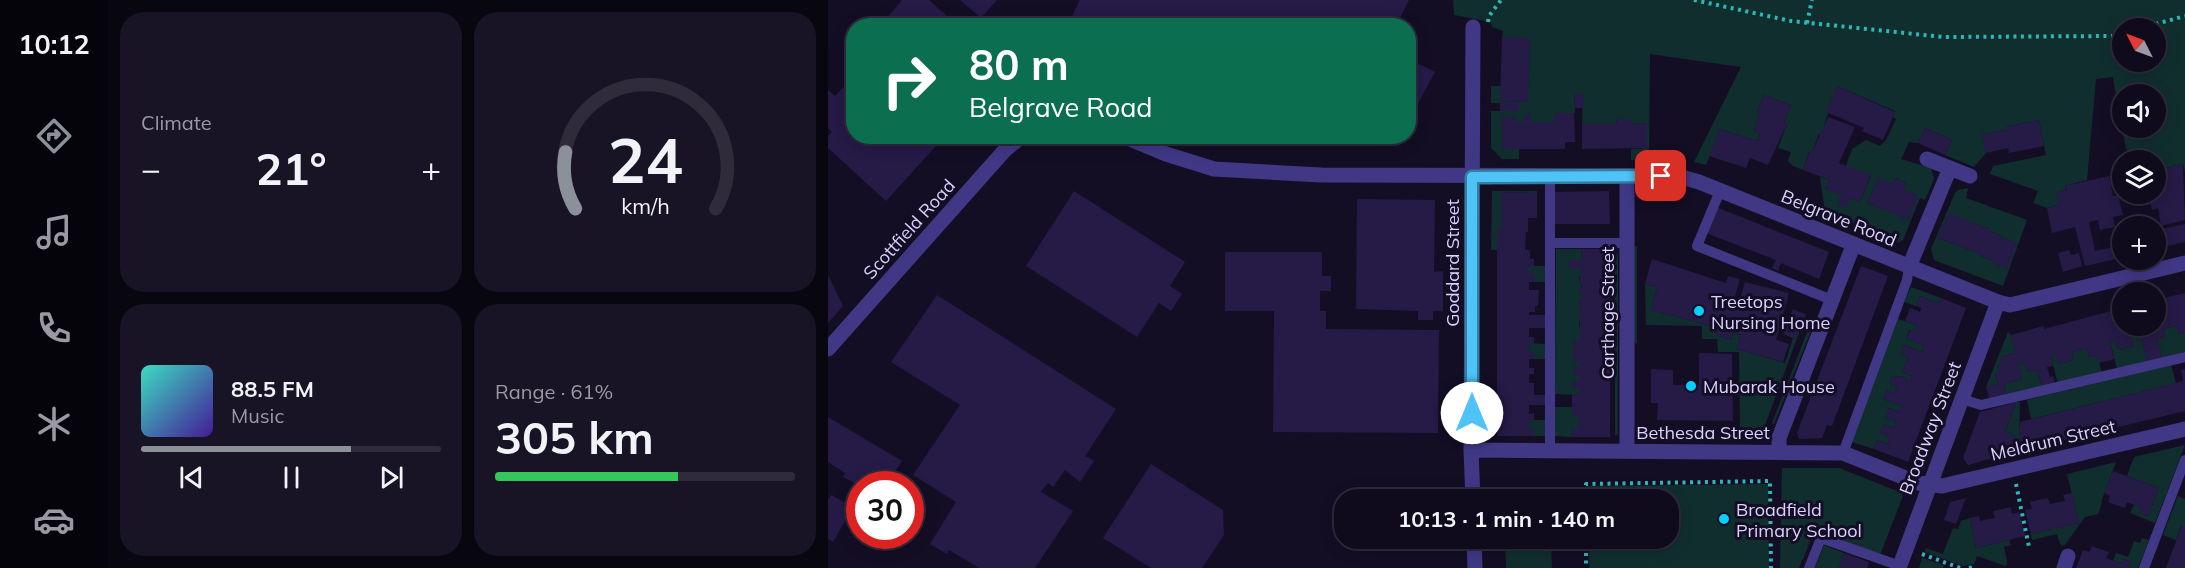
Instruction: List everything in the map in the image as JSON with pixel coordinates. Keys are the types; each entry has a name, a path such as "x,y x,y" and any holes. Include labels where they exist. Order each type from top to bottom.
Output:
{"street":[{"name":"Goddard Street","path":"1473,27 1473,489"},
{"name":"Scottfield Road","path":"828,349 1012,144"},
{"path":"1142,144 1214,169 1321,175 1472,177"},
{"path":"1927,159 1970,176"},
{"path":"1909,267 1950,168"},
{"name":"Carthage Street","path":"1626,176 1627,451"},
{"name":"Belgrave Road","path":"1472,177 1678,176 1720,190 1853,246 2010,305 2185,263"},
{"path":"1779,452 1779,439 1853,246"},
{"name":"Broadway Street","path":"1899,567 1998,302"},
{"name":"Meldrum Street","path":"1929,485 1942,486 2185,429"},
{"name":"Bethesda Street","path":"1471,450 1843,453 1929,485"},
{"path":"1475,549 1476,568"}],"lane":[{"path":"1550,177 1550,451"},
{"path":"1720,190 1697,246 1832,300"},
{"path":"1550,243 1627,243"},
{"path":"1843,453 1907,280 1909,267"},
{"path":"1962,399 1982,405 2185,357"},
{"path":"2144,568 2185,460"},
{"path":"1809,568 1821,538 1899,567"}],"path":[{"path":"1696,0 1791,21 1943,37 2112,36"},
{"path":"1807,23 1812,0"},
{"path":"2166,21 2185,16"},
{"path":"1586,489 1586,484 1770,481 1771,568"},
{"path":"2016,482 2030,548"},
{"path":"1586,549 1586,568"},
{"path":"1919,553 1960,568"},
{"path":"1969,568 1974,567"}],"green space":[{"path":"1453,0 2185,0 2185,172 2183,164 2166,168 2166,150 2127,150 2124,138 2166,138 2166,84 2114,84 2113,77 2096,79 2087,180 2065,186 2065,190 2057,192 2059,205 2047,208 2033,203 2038,191 1990,174 1993,166 2046,155 2039,120 1983,134 1986,153 1974,167 1945,155 1952,140 1925,128 1918,143 1909,142 1901,159 1931,168 1934,179 1925,200 1920,198 1903,240 1897,243 1825,212 1820,177 1830,180 1826,189 1860,202 1871,176 1846,166 1852,149 1866,140 1880,146 1886,140 1896,119 1893,117 1895,111 1837,86 1821,135 1819,134 1812,152 1809,152 1803,170 1788,161 1791,152 1778,148 1791,105 1764,95 1757,112 1760,113 1754,131 1760,134 1757,141 1720,129 1706,165 1694,162 1741,67 1650,54 1649,160 1631,160 1631,149 1647,148 1647,123 1631,124 1631,119 1616,120 1617,124 1582,124 1583,94 1574,94 1575,113 1554,114 1554,122 1530,122 1530,115 1524,115 1524,122 1516,122 1516,117 1502,117 1502,148 1519,149 1519,159 1502,159 1491,148 1491,111 1519,111 1519,104 1491,103 1491,86 1501,86 1501,101 1528,102 1502,37 1503,31 1492,27 1491,22 1454,15","holes":["1895,178 1906,183 1904,190 1918,196 1908,219 1867,203 1878,179 1892,184"]},
{"path":"1968,188 1966,198 2027,220 2003,286 1934,260 1931,249 1958,190","holes":["1949,214 2003,236 2002,238 2016,243 2007,268 1993,263 1980,256 1981,254 1938,238"]},
{"path":"1492,191 1537,191 1537,193 1501,192 1501,230 1497,250 1491,250"},
{"path":"1637,246 1637,344 1634,342 1634,247"},
{"path":"1556,249 1581,249 1582,260 1569,261 1569,269 1581,269 1579,283 1582,283 1579,294 1582,295 1582,299 1579,299 1581,322 1579,322 1579,329 1581,329 1581,334 1579,334 1579,341 1573,341 1573,362 1579,362 1579,381 1573,381 1573,388 1580,389 1580,395 1555,394"},
{"path":"1615,253 1618,255 1618,434 1615,436"},
{"path":"1529,266 1546,266 1547,282 1534,282 1534,275 1529,274"},
{"path":"1645,284 1657,287 1651,310 1718,328 1716,335 1731,340 1733,332 1740,335 1737,349 1785,363 1793,338 1806,314 1761,436 1740,434 1739,352 1718,352 1717,339 1702,339 1702,326 1646,325"},
{"path":"1911,287 1941,298 1939,303 1920,296 1916,306 1904,302"},
{"path":"1812,319 1815,321 1774,424 1772,423"},
{"path":"1898,319 1917,325 1915,331 1909,330 1906,339 1924,345 1922,352 1905,345 1901,354 1908,357 1902,372 1912,376 1911,381 1900,376 1892,377 1890,384 1897,387 1895,393 1887,390 1883,399 1902,406 1899,412 1889,408 1886,418 1896,421 1894,428 1883,424 1880,433 1890,437 1888,444 1877,440 1874,449 1852,442"},
{"path":"2177,326 2179,334 2185,332 2185,352 2162,358 2157,339 2166,336 2166,328"},
{"path":"2008,332 2011,335 2015,353 2001,357 2002,363 1998,365 2000,372 1995,374 1998,384 1986,387"},
{"path":"2140,336 2147,361 2117,369 2110,342 2116,340 2119,350 2134,346 2131,337"},
{"path":"1529,343 1546,344 1546,359 1534,359 1534,352 1529,352"},
{"path":"2087,348 2089,357 2097,355 2102,373 2058,384 2051,357 2057,355 2059,364 2074,360 2072,352"},
{"path":"2025,363 2027,372 2037,370 2042,388 2007,396 2004,384 2022,379 2018,365"},
{"path":"2171,365 2176,383 2031,419 2027,400"},
{"path":"2016,402 2020,402 2019,432 2023,450 1996,457 2000,444 2013,448 2016,437 2005,433"},
{"path":"1555,407 1572,407 1572,416 1578,416 1578,429 1572,429 1571,437 1555,436"},
{"path":"1529,420 1546,420 1546,436 1534,436 1534,429 1529,429"},
{"path":"2185,445 2155,523 2130,513 2134,505 2141,508 2140,513 2148,516 2159,488 2127,476 2134,457"},
{"path":"2116,462 2098,514 2085,517 2064,546 2060,544 2057,534 2032,540 2031,534 2079,523 2067,474"},
{"path":"1782,468 1839,468 1902,493 1903,496 1880,555 1815,530 1799,568 1780,568"},
{"path":"1768,484 1769,568 1589,568 1589,549 1679,549 1679,489 1588,489 1588,486"},
{"path":"2178,496 2185,499 2185,527 2181,526 2176,540 2163,535"},
{"path":"1970,518 1976,548 2009,540 2011,545 2004,547 2006,566 1977,556 1974,564 1963,566 1925,552 1926,548 1943,554 1953,528 1958,529 1961,521"},
{"path":"2142,538 2149,540 2138,568 2129,568 2131,562 2123,559 2121,564 2113,561 2116,553 2128,557 2134,541 2140,543"},
{"path":"1824,545 1844,553 1839,568 1815,568"},
{"path":"1505,549 1551,549 1552,568 1506,568"},
{"path":"1922,558 1944,565 1943,568 1919,568"}],"building":[{"path":"902,0 929,0 949,18 887,18"},
{"path":"960,0 997,0 981,18"},
{"path":"1080,0 1409,0 1400,18 1076,18 1072,16"},
{"path":"1502,37 1530,38 1528,102 1500,101"},
{"path":"1416,62 1435,72 1416,107"},
{"path":"846,84 846,144 938,144 886,201 828,148 828,136 832,132 828,128 828,90 835,96"},
{"path":"1837,86 1895,112 1883,140 1862,131 1864,128 1826,112"},
{"path":"1574,94 1583,94 1584,108 1575,108"},
{"path":"1764,95 1791,105 1784,123 1787,124 1768,165 1750,158 1746,168 1709,156 1720,129 1757,141 1760,134 1754,131 1760,113 1757,112"},
{"path":"1500,103 1519,103 1519,111 1500,111"},
{"path":"1554,113 1574,113 1575,142 1565,142 1565,149 1502,149 1502,117 1516,117 1516,122 1524,122 1524,115 1530,115 1530,122 1554,122"},
{"path":"1828,117 1855,127 1839,163 1871,175 1860,202 1850,198 1846,208 1838,204 1841,195 1826,189 1830,180 1803,170"},
{"path":"1616,119 1631,119 1631,124 1647,123 1647,148 1582,149 1582,124 1617,124"},
{"path":"2039,120 2044,146 2009,153 2008,148 1986,153 1982,134 2006,130 2006,127"},
{"path":"1925,128 1952,140 1945,155 1918,143"},
{"path":"2183,164 2185,220 2166,225 2166,216 2159,216 2158,208 2152,210 2150,204 2166,204 2166,168"},
{"path":"2109,176 2112,204 2120,204 2123,215 2112,216 2112,228 2100,230 2098,220 2089,222 2095,251 2112,247 2112,260 2085,266 2075,227 2052,233 2047,208 2059,205 2056,192 2066,190 2065,186"},
{"path":"1878,178 1892,184 1895,178 1906,183 1904,190 1918,196 1908,220 1867,203"},
{"path":"1074,191 1185,262 1170,286 1182,294 1171,311 1159,303 1137,337 1026,266"},
{"path":"1609,191 1610,224 1555,224 1555,192"},
{"path":"1501,192 1537,193 1537,218 1528,218 1528,232 1526,232 1525,250 1530,250 1530,259 1534,259 1534,266 1529,266 1529,274 1534,274 1534,282 1529,282 1529,290 1539,290 1538,306 1535,306 1535,312 1529,312 1529,315 1546,315 1546,328 1529,328 1529,337 1534,337 1534,344 1529,343 1529,352 1534,352 1534,359 1529,359 1529,368 1534,368 1534,374 1529,374 1529,383 1534,383 1534,395 1546,395 1546,405 1529,405 1529,414 1534,413 1534,420 1529,420 1529,429 1534,429 1534,436 1497,436 1497,230 1501,230"},
{"path":"1357,199 1435,200 1434,272 1443,271 1443,311 1433,311 1433,320 1418,320 1418,311 1356,309"},
{"path":"1716,207 1829,252 1819,279 1781,263 1778,271 1772,268 1776,260 1706,233"},
{"path":"1949,213 1990,229 2003,236 2002,238 2017,243 2007,269 1980,256 1981,254 1938,238"},
{"path":"2185,224 2185,242 2167,246 2166,228"},
{"path":"1581,249 1611,249 1610,437 1571,437 1572,429 1578,429 1578,416 1572,416 1572,394 1580,395 1580,389 1573,389 1573,381 1579,381 1579,375 1574,375 1574,367 1579,367 1579,362 1573,362 1573,341 1579,341 1579,334 1581,334 1579,299 1582,299 1582,295 1579,294 1579,287 1582,287 1582,283 1579,283 1581,269 1569,269 1569,260 1582,260"},
{"path":"2069,250 2071,255 2079,253 2082,266 2063,272 2058,253"},
{"path":"1225,252 1322,252 1322,276 1331,276 1331,291 1320,291 1320,311 1326,311 1326,329 1439,330 1438,433 1273,432 1274,311 1225,311"},
{"name":"Treetops Nursing Home","path":"1652,259 1726,283 1728,276 1740,279 1732,307 1747,311 1748,309 1738,306 1745,282 1789,293 1776,340 1789,344 1783,362 1737,349 1740,335 1733,332 1731,340 1715,335 1718,328 1651,310 1657,287 1645,284"},
{"path":"1861,266 1888,276 1832,426 1827,425 1822,438 1799,439 1797,433"},
{"path":"828,275 843,306 828,323"},
{"path":"2185,293 2185,332 2179,334 2177,326 2166,328 2166,298"},
{"path":"937,295 1116,409 1085,456 1094,461 1080,482 1065,470 1053,487 1048,483 1041,492 1073,511 1035,568 979,568 949,550 947,554 930,544 956,502 924,482 924,471 916,471 960,405 891,362"},
{"path":"1920,296 1939,303 1941,298 1966,308 1908,462 1874,449 1877,440 1888,444 1890,437 1879,433 1883,424 1894,428 1896,421 1885,418 1889,408 1899,412 1902,406 1883,399 1887,390 1895,393 1897,387 1890,384 1892,377 1900,376 1911,381 1912,376 1902,372 1908,357 1901,354 1904,345 1922,352 1924,345 1906,339 1910,330 1915,331 1917,325 1905,321 1910,308 1920,312 1921,308 1916,306"},
{"path":"1793,309 1805,314 1795,339 1783,334"},
{"path":"2112,311 2112,336 2136,336 2131,337 2134,346 2119,350 2116,340 2110,342 2114,359 2099,363 2097,355 2089,357 2087,348 2072,352 2074,360 2059,364 2057,355 2051,357 2053,366 2047,367 2055,384 2042,388 2037,370 2027,372 2025,363 2018,365 2022,379 2004,384 2007,396 1990,401 1986,387 1998,384 1995,373 2000,372 1998,365 2002,363 2001,357 2015,353 2011,335 2043,326 2044,329"},
{"path":"2140,336 2165,336 2157,339 2162,358 2147,361"},
{"name":"Mubarak House","path":"1699,353 1732,354 1733,421 1657,420 1658,403 1651,403 1651,369 1673,370 1673,385 1699,385"},
{"path":"2185,369 2185,411 2023,450 2019,432 2020,422 2183,381 2181,370"},
{"path":"2016,402 2005,433 2017,437 2013,448 2000,444 1996,457 1968,465 1963,458 1980,412"},
{"path":"828,417 902,461 895,471 846,471 846,479 843,477 845,473 828,462"},
{"path":"1151,464 1223,510 1224,535 1202,568 1151,568 1103,538"},
{"path":"2113,471 2159,488 2148,516 2139,513 2141,508 2127,502 2125,508 2108,502 2110,496 2104,493"},
{"path":"2072,493 2079,523 2031,534 2025,510 2032,509 2030,502 2048,498 2050,504 2065,501 2063,495"},
{"path":"831,495 846,503 846,519 833,542 828,539 828,500"},
{"path":"1966,498 1956,524 1944,520 1950,502"},
{"path":"2011,507 2012,514 2019,512 2025,536 1976,548 1970,518 1979,516 1980,521 1995,518 1993,511"},
{"path":"2182,525 2185,527 2185,568 2166,568"},
{"path":"2092,546 2109,552 2106,558 2121,564 2122,559 2131,562 2129,568 2076,568 2083,550 2089,552"},
{"path":"1844,553 1869,562 1867,568 1839,568"}],"place":[{"name":"Treetops Nursing Home","path":"1699,311"},
{"name":"Mubarak House","path":"1691,386"},
{"name":"Broadfield Primary School","path":"1724,519"}],"route":[{"path":"1472,413 1472,177 1661,176"}]}
